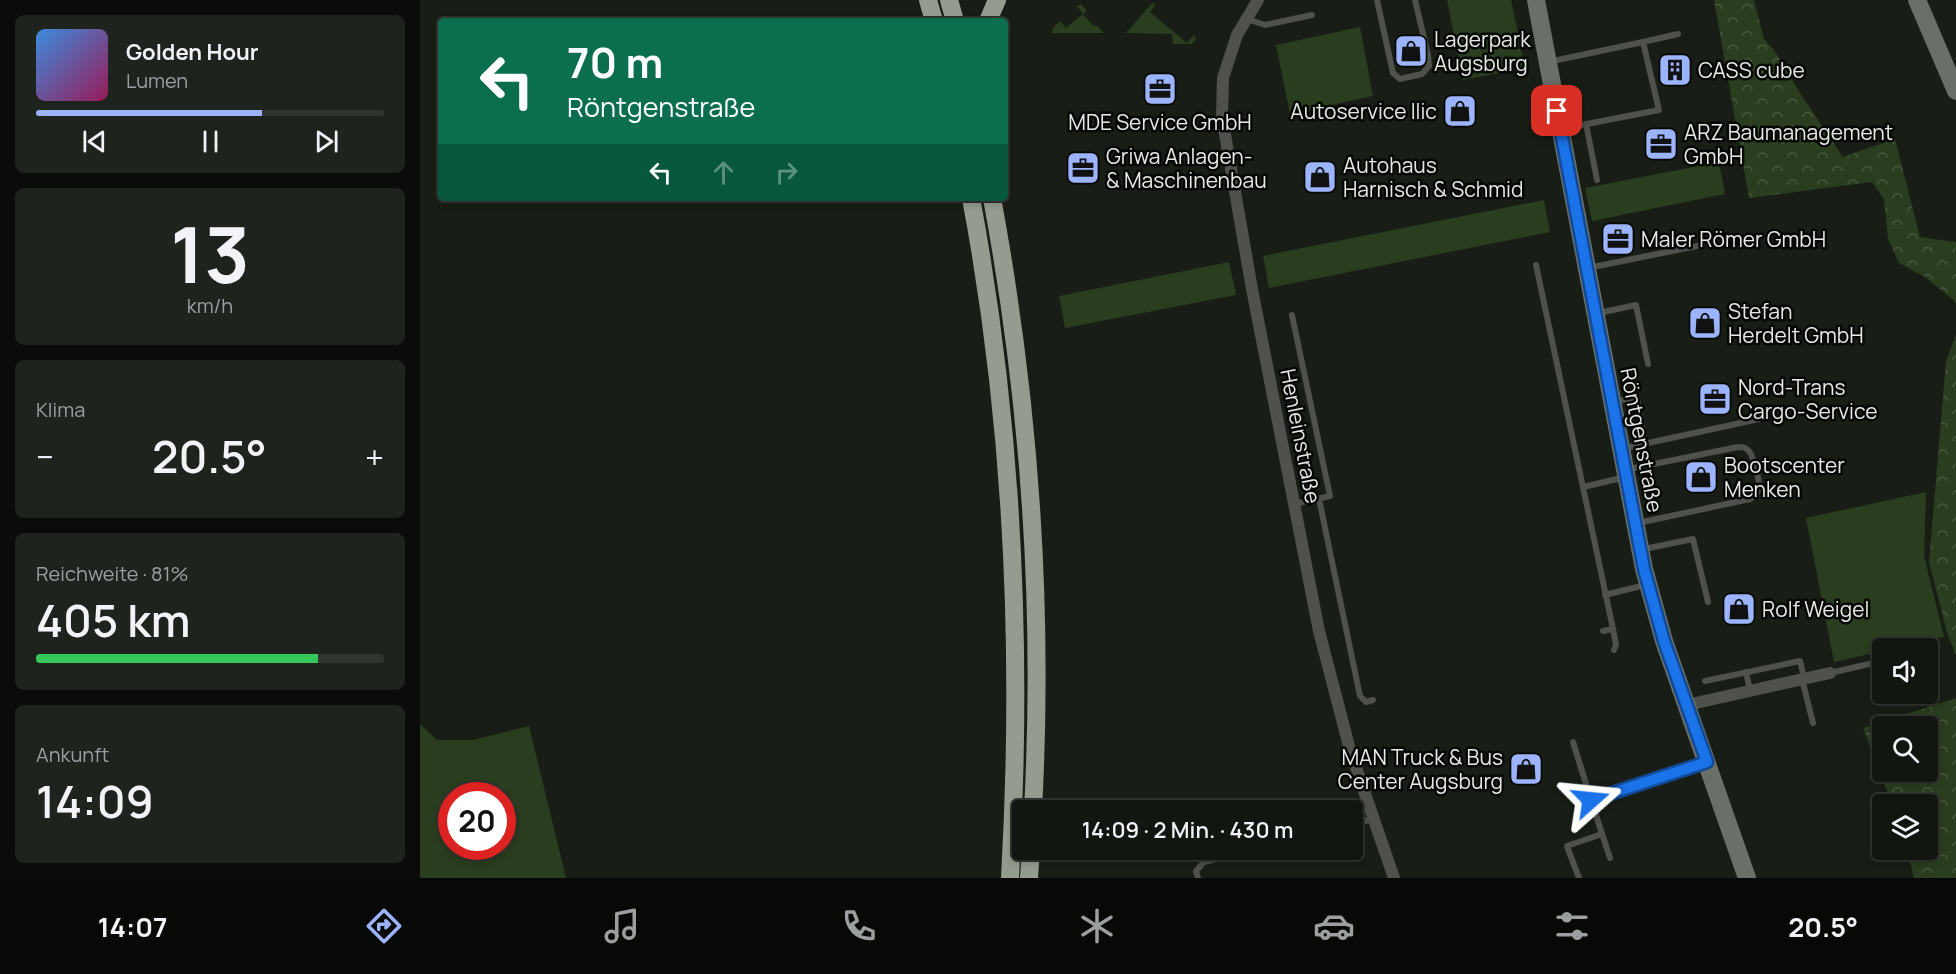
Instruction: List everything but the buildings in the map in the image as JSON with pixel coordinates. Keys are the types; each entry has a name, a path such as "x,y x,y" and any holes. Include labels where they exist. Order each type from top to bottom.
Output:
{"highway":[{"path":"928,0 933,18"},
{"path":"949,0 954,18"},
{"path":"989,18 997,0"},
{"path":"971,201 991,322 1009,499 1016,694 1015,792 1010,878"},
{"path":"992,201 1011,319 1030,514 1036,672 1033,800"},
{"path":"1029,878 1030,860"}],"street":[{"name":"Henleinstraße","path":"1258,0 1237,35 1223,78 1222,117 1252,290 1319,631 1350,750 1394,878"},
{"name":"Röntgenstraße","path":"1536,0 1648,584 1664,641 1747,878"},
{"path":"1917,0 1956,90"},
{"path":"1687,705 1830,673"}],"lane":[{"path":"1377,0 1393,72 1395,77 1400,79 1422,75 1429,66 1415,0"},
{"path":"1247,19 1265,25 1312,15"},
{"path":"1548,62 1678,34"},
{"path":"1561,129 1659,110 1643,42"},
{"path":"1586,124 1597,180"},
{"path":"1587,268 1702,245"},
{"path":"1536,265 1613,629 1616,645 1614,650"},
{"path":"1595,313 1636,305 1648,364"},
{"path":"1292,315 1330,496 1295,504"},
{"path":"1612,402 1637,398 1645,444"},
{"path":"1621,449 1759,419"},
{"path":"1582,487 1738,447 1745,448 1753,459 1759,487 1757,495 1750,499 1635,524"},
{"path":"1319,499 1360,696 1366,702 1373,700"},
{"path":"1640,550 1693,539 1708,602"},
{"path":"1605,594 1648,584"},
{"path":"1603,631 1613,629"},
{"path":"1705,681 1800,661 1813,723"},
{"path":"1830,673 1872,663"},
{"path":"1746,672 1750,690"},
{"path":"1572,742 1610,858"},
{"path":"1591,800 1707,762"},
{"path":"1363,822 1373,819"},
{"path":"1579,878 1567,846 1602,834"},
{"path":"1197,878 1196,871 1204,862 1212,860"}],"green space":[{"path":"1447,0 1511,0 1525,68 1463,80"},
{"path":"1714,0 1754,0 1764,39 1774,50 1843,157 1895,139 1920,237 1956,242 1956,305 1955,301 1925,277 1899,263 1888,239 1884,199 1872,182 1749,198"},
{"path":"1153,2 1155,5 1150,12 1187,43 1194,35 1196,39 1192,44 1173,44 1172,34 1126,33"},
{"path":"1081,4 1087,11 1083,15 1104,33 1052,33 1053,28 1060,21 1066,28 1083,14 1077,6"},
{"path":"1360,27 1373,96 1290,114 1276,45"},
{"path":"1719,162 1725,194 1592,221 1585,188"},
{"path":"1544,200 1550,232 1269,288 1263,256"},
{"path":"1229,262 1236,295 1065,328 1059,296"},
{"path":"1956,335 1956,656 1947,632 1929,562 1946,362"},
{"path":"1926,492 1924,556 1944,637 1872,638 1872,653 1834,662 1806,518"},
{"path":"1956,698 1956,878 1914,878 1910,860 1938,860 1938,794 1888,794 1884,782 1938,782 1938,716 1900,716"},
{"path":"420,724 437,740 473,740 529,726 566,878 420,878"},
{"path":"1872,725 1872,752 1863,728"}],"place":[{"name":"Lagerpark Augsburg","path":"1411,51"},
{"name":"CASS cube","path":"1675,70"},
{"name":"MDE Service GmbH","path":"1160,89"},
{"name":"Autoservice Ilic","path":"1460,111"},
{"name":"ARZ Baumanagement GmbH","path":"1661,144"},
{"name":"Griwa Anlagen- & Maschinenbau","path":"1083,168"},
{"name":"Autohaus Harnisch & Schmid","path":"1320,177"},
{"name":"Maler Römer GmbH","path":"1618,239"},
{"name":"Stefan Herdelt GmbH","path":"1705,323"},
{"name":"Nord-Trans Cargo-Service","path":"1715,399"},
{"name":"Bootscenter Menken","path":"1701,477"},
{"name":"Rolf Weigel","path":"1739,609"},
{"name":"MAN Truck & Bus Center Augsburg","path":"1526,769"}],"route":[{"path":"1557,111 1644,569 1664,641 1707,762 1591,800"}]}
